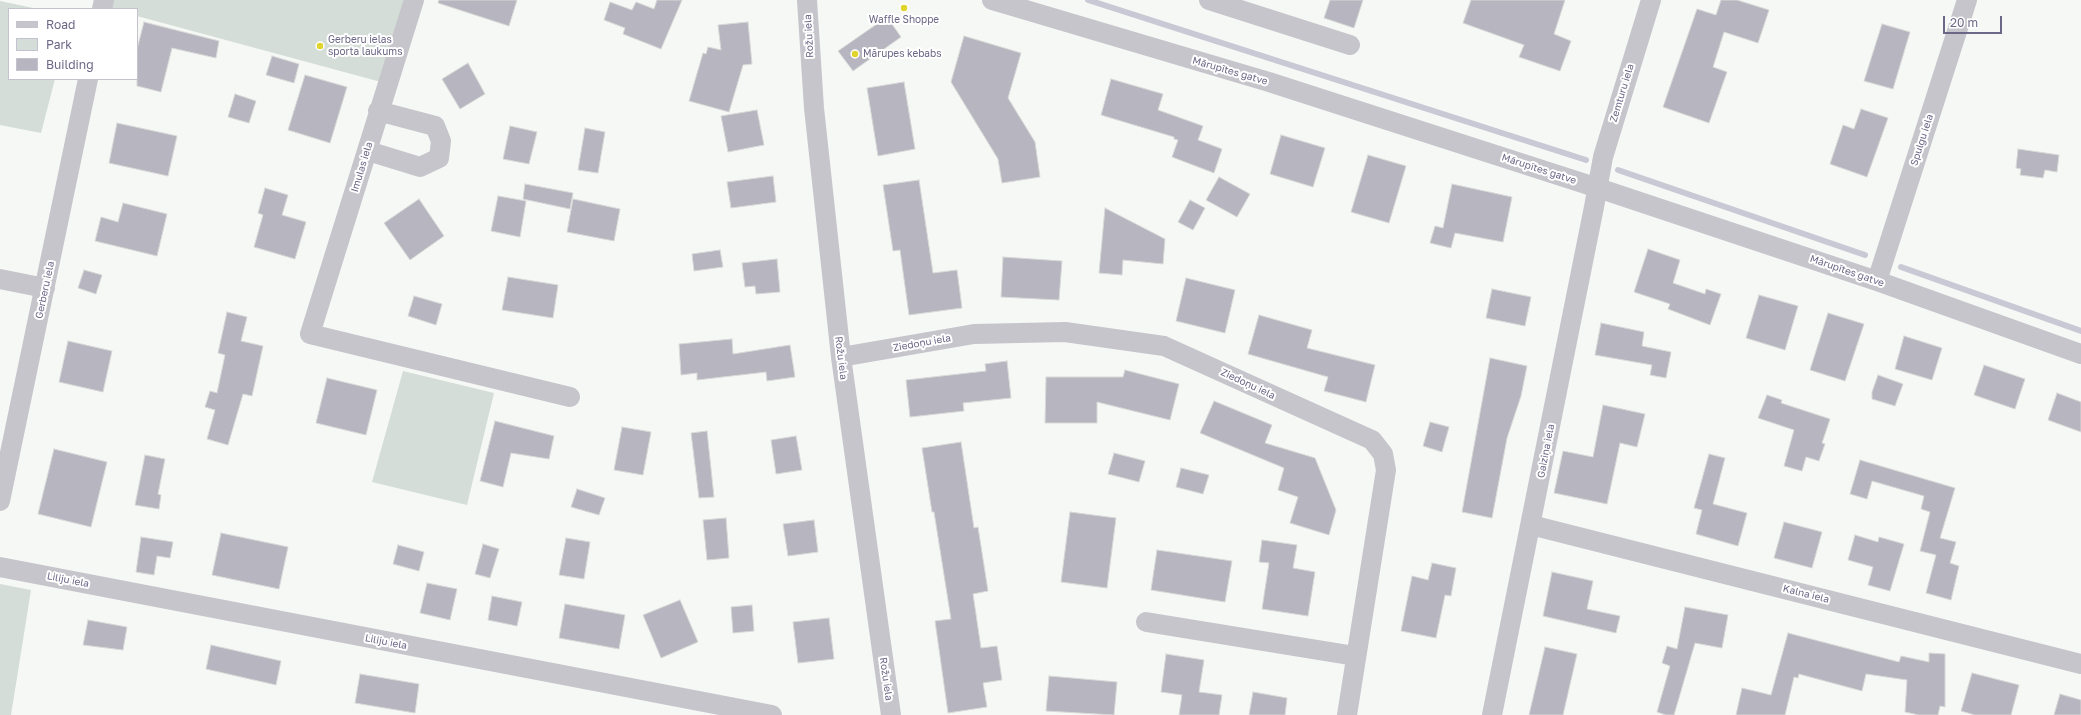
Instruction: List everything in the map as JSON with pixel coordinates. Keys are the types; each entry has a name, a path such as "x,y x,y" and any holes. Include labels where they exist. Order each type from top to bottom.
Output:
{"street":[{"name":"Imulas iela","path":"414,0 378,111 368,151 310,334 570,397"},
{"name":"Rožu iela","path":"807,0 814,108 841,357 891,715"},
{"name":"Mārupītes gatve","path":"992,0 1016,4 1269,82 1598,188 1877,281 2081,354"},
{"path":"1209,0 1350,45"},
{"name":"Zemturu iela","path":"1598,188 1603,157 1651,0"},
{"name":"Spulgu iela","path":"1877,281 1967,0"},
{"name":"Gerberu iela","path":"0,501 88,80"},
{"path":"368,151 420,167 439,158 441,142 435,126 378,111"},
{"name":"Gaiziņa iela","path":"1492,715 1598,188"},
{"path":"0,279 45,288"},
{"name":"Ziedoņu iela","path":"841,357 974,334 1065,332 1164,346 1372,440 1383,454 1386,470 1355,656 1347,715"},
{"name":"Kalna iela","path":"1531,525 2081,664"},
{"name":"Liliju iela","path":"0,567 772,715"},
{"path":"1146,622 1355,656"}],"green space":[{"name":"Gerberu ielas sporta laukums","path":"113,0 407,0 381,82 138,16 138,8 111,8"},
{"path":"0,1 33,8 8,8 8,80 55,80 41,133 0,125"},
{"path":"403,371 494,393 467,505 372,482"},
{"path":"0,584 31,590 11,715 0,715"}],"building":[{"path":"439,0 517,0 509,26 438,3"},
{"path":"657,0 682,0 661,49 623,34 625,28 604,20 610,2 632,10 636,2 654,9"},
{"path":"1330,0 1363,0 1354,28 1324,18"},
{"path":"1471,0 1565,0 1554,34 1571,41 1560,71 1519,57 1524,45 1463,23"},
{"path":"1721,0 1737,0 1769,10 1758,43 1724,32 1713,67 1727,72 1709,123 1663,107 1697,9 1716,15"},
{"path":"887,17 901,37 853,71 838,51"},
{"path":"144,22 219,41 216,58 172,48 161,92 137,86 138,45"},
{"path":"748,22 752,64 743,65 729,112 689,101 703,53 706,54 708,47 721,50 718,25"},
{"path":"1882,24 1910,32 1893,89 1864,81"},
{"path":"964,36 1021,53 1008,98 1035,142 1040,177 1002,183 998,159 951,82"},
{"path":"272,56 299,64 294,83 266,75"},
{"path":"468,63 485,94 460,109 442,79"},
{"path":"305,75 347,87 330,143 288,130"},
{"path":"1111,79 1163,94 1158,110 1203,126 1198,140 1222,149 1214,173 1172,157 1178,140 1174,139 1174,137 1101,115"},
{"path":"904,82 915,149 878,156 867,88"},
{"path":"235,94 256,101 249,123 228,117"},
{"path":"1861,109 1888,118 1867,177 1830,164 1843,125 1854,129"},
{"path":"757,110 764,145 728,152 721,116"},
{"path":"117,123 177,136 168,176 109,163"},
{"path":"510,126 537,132 529,164 503,159"},
{"path":"585,128 605,132 598,173 578,170"},
{"path":"1281,135 1325,148 1313,187 1270,174"},
{"path":"2018,149 2059,155 2057,172 2045,170 2043,178 2020,175 2021,169 2016,168"},
{"path":"1368,155 1406,166 1389,223 1351,212"},
{"path":"773,176 776,202 731,208 727,182"},
{"path":"1219,177 1250,194 1237,217 1206,200"},
{"path":"919,180 933,273 957,270 962,308 909,315 900,250 893,251 883,185"},
{"path":"525,184 573,193 570,209 523,199"},
{"path":"1452,184 1512,197 1503,242 1455,233 1451,248 1430,243 1435,226 1443,228"},
{"path":"265,188 288,195 282,215 306,222 295,259 254,247 263,215 258,213"},
{"path":"498,196 526,201 520,237 491,231"},
{"path":"419,199 444,236 410,260 384,223"},
{"path":"573,199 620,209 614,241 567,232"},
{"path":"1190,200 1205,208 1193,230 1178,222"},
{"path":"123,203 167,214 157,256 95,241 101,217 118,222"},
{"path":"1105,208 1165,239 1163,264 1123,260 1122,275 1099,273"},
{"path":"1648,249 1680,260 1673,283 1705,294 1706,289 1721,294 1710,325 1668,309 1670,304 1634,292"},
{"path":"720,250 723,267 694,271 692,254"},
{"path":"1003,257 1062,261 1059,300 1001,297"},
{"path":"777,259 780,292 756,294 755,286 745,287 742,263"},
{"path":"84,270 102,275 96,294 78,288"},
{"path":"508,277 558,285 553,318 502,310"},
{"path":"1186,278 1235,290 1225,333 1176,321"},
{"path":"1492,289 1531,297 1525,326 1486,318"},
{"path":"1759,295 1798,306 1785,350 1746,338"},
{"path":"414,296 442,304 436,325 408,316"},
{"path":"227,312 247,317 241,341 263,346 252,396 243,394 228,445 207,439 215,410 205,407 210,391 217,393 225,355 218,353"},
{"path":"1828,313 1864,324 1845,381 1810,370"},
{"path":"1259,315 1312,330 1307,348 1375,365 1366,402 1324,391 1328,377 1248,354"},
{"path":"1601,323 1644,332 1642,346 1671,352 1666,378 1650,375 1652,365 1595,355"},
{"path":"1904,336 1942,348 1932,380 1895,369"},
{"path":"732,339 733,354 790,345 795,377 767,381 766,372 697,380 697,373 681,375 679,344"},
{"path":"68,341 112,351 103,392 59,382"},
{"path":"1490,358 1527,366 1521,396 1507,438 1492,518 1462,512"},
{"path":"1007,361 1011,398 963,403 964,411 910,417 906,380 986,371 985,364"},
{"path":"1984,365 2025,379 2015,409 1974,395"},
{"path":"1125,370 1179,384 1170,420 1097,402 1097,423 1045,423 1046,377 1123,377"},
{"path":"1878,375 1903,384 1895,406 1872,399 1872,392"},
{"path":"327,378 377,390 366,435 316,423"},
{"path":"2057,393 2081,402 2081,432 2048,420"},
{"path":"1767,395 1782,400 1781,403 1830,419 1822,443 1825,444 1819,461 1806,457 1802,471 1784,466 1794,430 1758,418"},
{"path":"1214,401 1272,425 1265,443 1315,458 1336,510 1329,535 1290,523 1298,497 1278,490 1284,468 1200,433"},
{"path":"1603,405 1645,414 1637,447 1620,443 1607,504 1554,493 1563,451 1593,457"},
{"path":"495,421 554,436 549,459 511,453 503,487 480,481"},
{"path":"1430,422 1449,427 1442,452 1423,446"},
{"path":"622,427 651,432 643,475 614,470"},
{"path":"707,431 714,497 699,498 691,433"},
{"path":"796,436 802,470 776,474 771,440"},
{"path":"961,442 974,528 978,527 988,591 973,594 981,648 997,646 1002,680 983,683 987,707 948,713 935,621 951,619 922,448"},
{"path":"54,449 107,462 91,527 38,514"},
{"path":"1114,453 1145,461 1139,482 1108,474"},
{"path":"1709,454 1725,458 1713,504 1747,513 1738,546 1696,534 1702,510 1694,508"},
{"path":"145,455 165,459 158,494 161,495 159,509 135,505"},
{"path":"1860,460 1955,488 1940,538 1956,542 1950,563 1959,566 1951,600 1926,593 1936,555 1920,551 1930,512 1921,509 1924,496 1872,481 1867,499 1850,494"},
{"path":"1181,468 1209,475 1203,494 1176,487"},
{"path":"577,489 605,498 599,515 571,507"},
{"path":"1070,512 1116,518 1107,588 1061,582"},
{"path":"726,518 729,558 707,560 703,520"},
{"path":"814,520 818,552 788,556 783,524"},
{"path":"1784,522 1822,532 1812,568 1774,558"},
{"path":"221,533 288,547 279,589 212,575"},
{"path":"1855,535 1878,542 1879,537 1904,544 1890,591 1868,585 1873,567 1848,560"},
{"path":"141,537 173,542 170,558 157,556 154,575 136,572"},
{"path":"566,538 590,542 584,579 559,575"},
{"path":"1262,540 1297,545 1293,568 1315,572 1308,616 1262,609 1269,563 1259,562"},
{"path":"483,544 499,549 490,578 475,574"},
{"path":"398,545 424,552 419,571 393,564"},
{"path":"1157,550 1232,561 1225,602 1151,590"},
{"path":"1432,563 1456,568 1451,596 1445,595 1436,638 1401,631 1412,576 1428,580"},
{"path":"1552,572 1593,581 1587,609 1620,616 1616,633 1543,616"},
{"path":"427,583 457,589 450,620 420,613"},
{"path":"492,596 522,602 517,626 488,620"},
{"path":"680,600 698,642 661,658 643,615"},
{"path":"565,604 625,615 619,649 559,638"},
{"path":"752,605 754,631 733,633 731,607"},
{"path":"1685,607 1728,615 1722,648 1695,643 1674,715 1666,715 1657,712 1670,666 1662,663 1667,646 1677,649"},
{"path":"829,618 834,659 798,663 793,622"},
{"path":"88,620 127,627 123,650 83,645"},
{"path":"1788,633 1899,662 1901,656 1929,662 1929,653 1945,654 1945,707 1940,706 1938,715 1919,715 1905,712 1907,680 1866,674 1862,691 1799,674 1798,678 1794,677 1785,715 1736,715 1742,688 1771,695"},
{"path":"211,645 281,661 276,685 206,669"},
{"path":"1545,647 1577,654 1563,715 1529,715"},
{"path":"1166,654 1204,660 1199,692 1222,695 1219,715 1179,715 1182,695 1161,692"},
{"path":"1972,673 2019,685 2011,715 1975,715 1961,711"},
{"path":"360,674 419,684 415,713 355,703"},
{"path":"1049,676 1117,682 1114,715 1046,711"},
{"path":"1253,692 1287,698 1285,715 1249,715"},
{"path":"2060,694 2081,700 2081,715 2054,715"}],"waterway":[{"path":"1088,0 1586,160"},
{"path":"1618,170 1865,255"},
{"path":"1901,267 2081,331"}],"place":[{"name":"Waffle Shoppe","path":"904,8"},
{"name":"Gerberu ielas sporta laukums","path":"320,46"},
{"name":"Mārupes kebabs","path":"855,54"}]}
